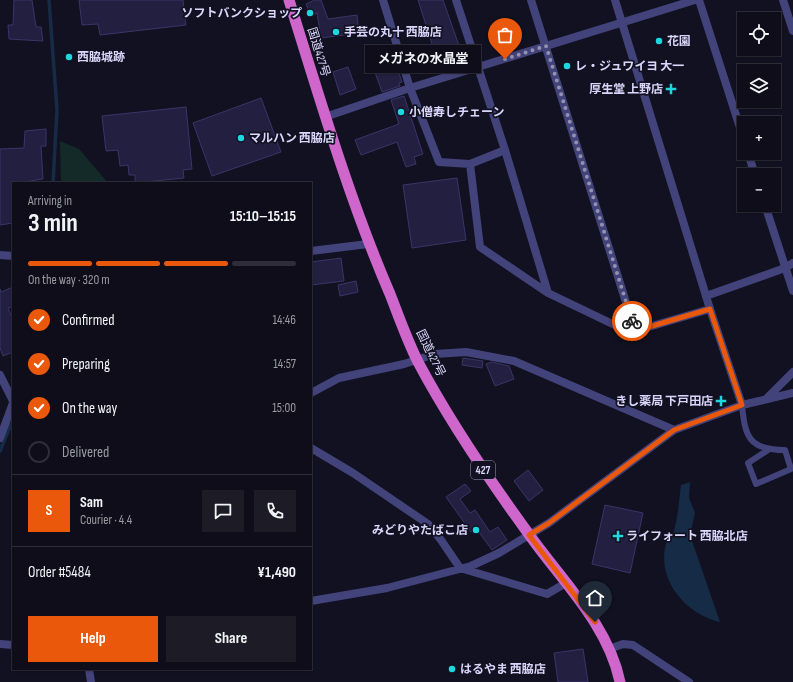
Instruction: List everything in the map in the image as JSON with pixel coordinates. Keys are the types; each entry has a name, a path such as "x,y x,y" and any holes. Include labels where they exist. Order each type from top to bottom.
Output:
{"highway":[{"name":"国道427号","path":"289,0 325,117 368,244 417,360 484,472 529,535 595,622 609,649 620,682"}],"street":[{"path":"383,0 410,88 439,162 470,164 505,150"},
{"path":"456,0 505,150 548,293"},
{"path":"531,0 635,331"},
{"path":"616,0 710,309 742,405"},
{"path":"325,117 410,88 694,0"},
{"path":"699,0 737,118"},
{"path":"783,0 793,31"},
{"path":"470,164 480,247 548,293 623,329 635,331 710,309"},
{"path":"767,212 793,291"},
{"path":"312,251 368,244"},
{"path":"0,255 12,256"},
{"path":"706,296 785,268 793,263"},
{"path":"312,392 339,378 417,360 435,354 466,352 514,361 674,430"},
{"path":"767,398 793,372"},
{"path":"0,374 12,400"},
{"path":"312,601 387,588 460,568 499,553 549,523 674,430 742,405 793,393"},
{"path":"0,438 12,405"},
{"path":"312,449 353,473 428,524 460,568 547,594 566,583"},
{"path":"0,644 12,645"},
{"path":"609,649 623,644 633,645 690,682"},
{"path":"89,670 91,682"}],"lane":[{"path":"742,405 744,428 751,441 768,450 785,450 791,470 756,484 748,463 768,450"}],"green space":[{"path":"60,141 79,149 107,182 61,182"}],"water":[{"path":"690,482 689,498 695,513 690,535 720,622 696,612 686,604 670,583 666,570 664,557 666,544 674,531 681,485"}],"building":[{"path":"14,0 32,0 36,27 41,27 43,41 9,39 8,25 13,25"},
{"path":"79,0 183,0 186,25 100,35 98,24 82,25"},
{"path":"315,0 321,0 328,19 357,15 359,33 321,38 317,13 311,16 306,4"},
{"path":"418,0 443,0 463,57 416,72 411,58 421,54 419,48 432,44"},
{"path":"392,54 402,82 399,83 400,86 382,92 371,61"},
{"path":"348,67 356,89 340,95 333,72"},
{"path":"404,96 423,154 414,157 416,164 406,167 397,142 361,155 355,140 399,124 391,100"},
{"path":"261,98 281,152 212,176 193,123"},
{"path":"186,107 192,169 183,170 184,178 135,182 135,175 129,175 128,165 120,166 118,150 106,151 102,116"},
{"path":"46,129 46,146 41,146 43,179 12,182 12,223 0,225 0,149 24,148 25,131"},
{"path":"457,178 466,240 412,248 403,185"},
{"path":"341,258 344,281 312,285 312,262"},
{"path":"356,281 358,292 340,296 338,285"},
{"path":"12,287 12,307 8,308 12,318 12,352 3,356 0,348 0,289 1,292"},
{"path":"463,358 483,361 482,368 462,365"},
{"path":"492,362 509,366 514,379 495,386 486,364"},
{"path":"528,470 543,490 529,501 514,481"},
{"path":"465,484 471,491 460,499 470,513 475,510 490,532 498,527 507,540 492,550 476,528 471,532 446,497"},
{"path":"605,505 643,513 630,573 592,564"},
{"path":"583,649 588,682 558,682 554,653"}],"waterway":[{"path":"49,0 57,110 53,182"},
{"path":"0,451 11,424"}],"way so far":[{"path":"505,59 546,46 632,321"}],"place":[{"name":"ソフトバンクショップ","path":"310,13"},
{"name":"手芸の丸十 西脇店","path":"336,32"},
{"name":"花園","path":"659,41"},
{"name":"西脇城跡","path":"69,57"},
{"name":"メガネの水晶堂","path":"505,59"},
{"name":"レ・ジュワイヨ 大一","path":"567,66"},
{"name":"厚生堂 上野店","path":"671,89"},
{"name":"小僧寿しチェーン","path":"401,112"},
{"name":"マルハン 西脇店","path":"241,138"},
{"name":"きし薬局 下戸田店","path":"721,401"},
{"name":"みどりやたばこ店","path":"476,530"},
{"name":"ライフォート 西脇北店","path":"618,536"},
{"name":"はるやま 西脇店","path":"452,669"}],"route":[{"path":"595,622 529,535 549,523 674,430 742,405 710,309 635,331 632,321"}]}
